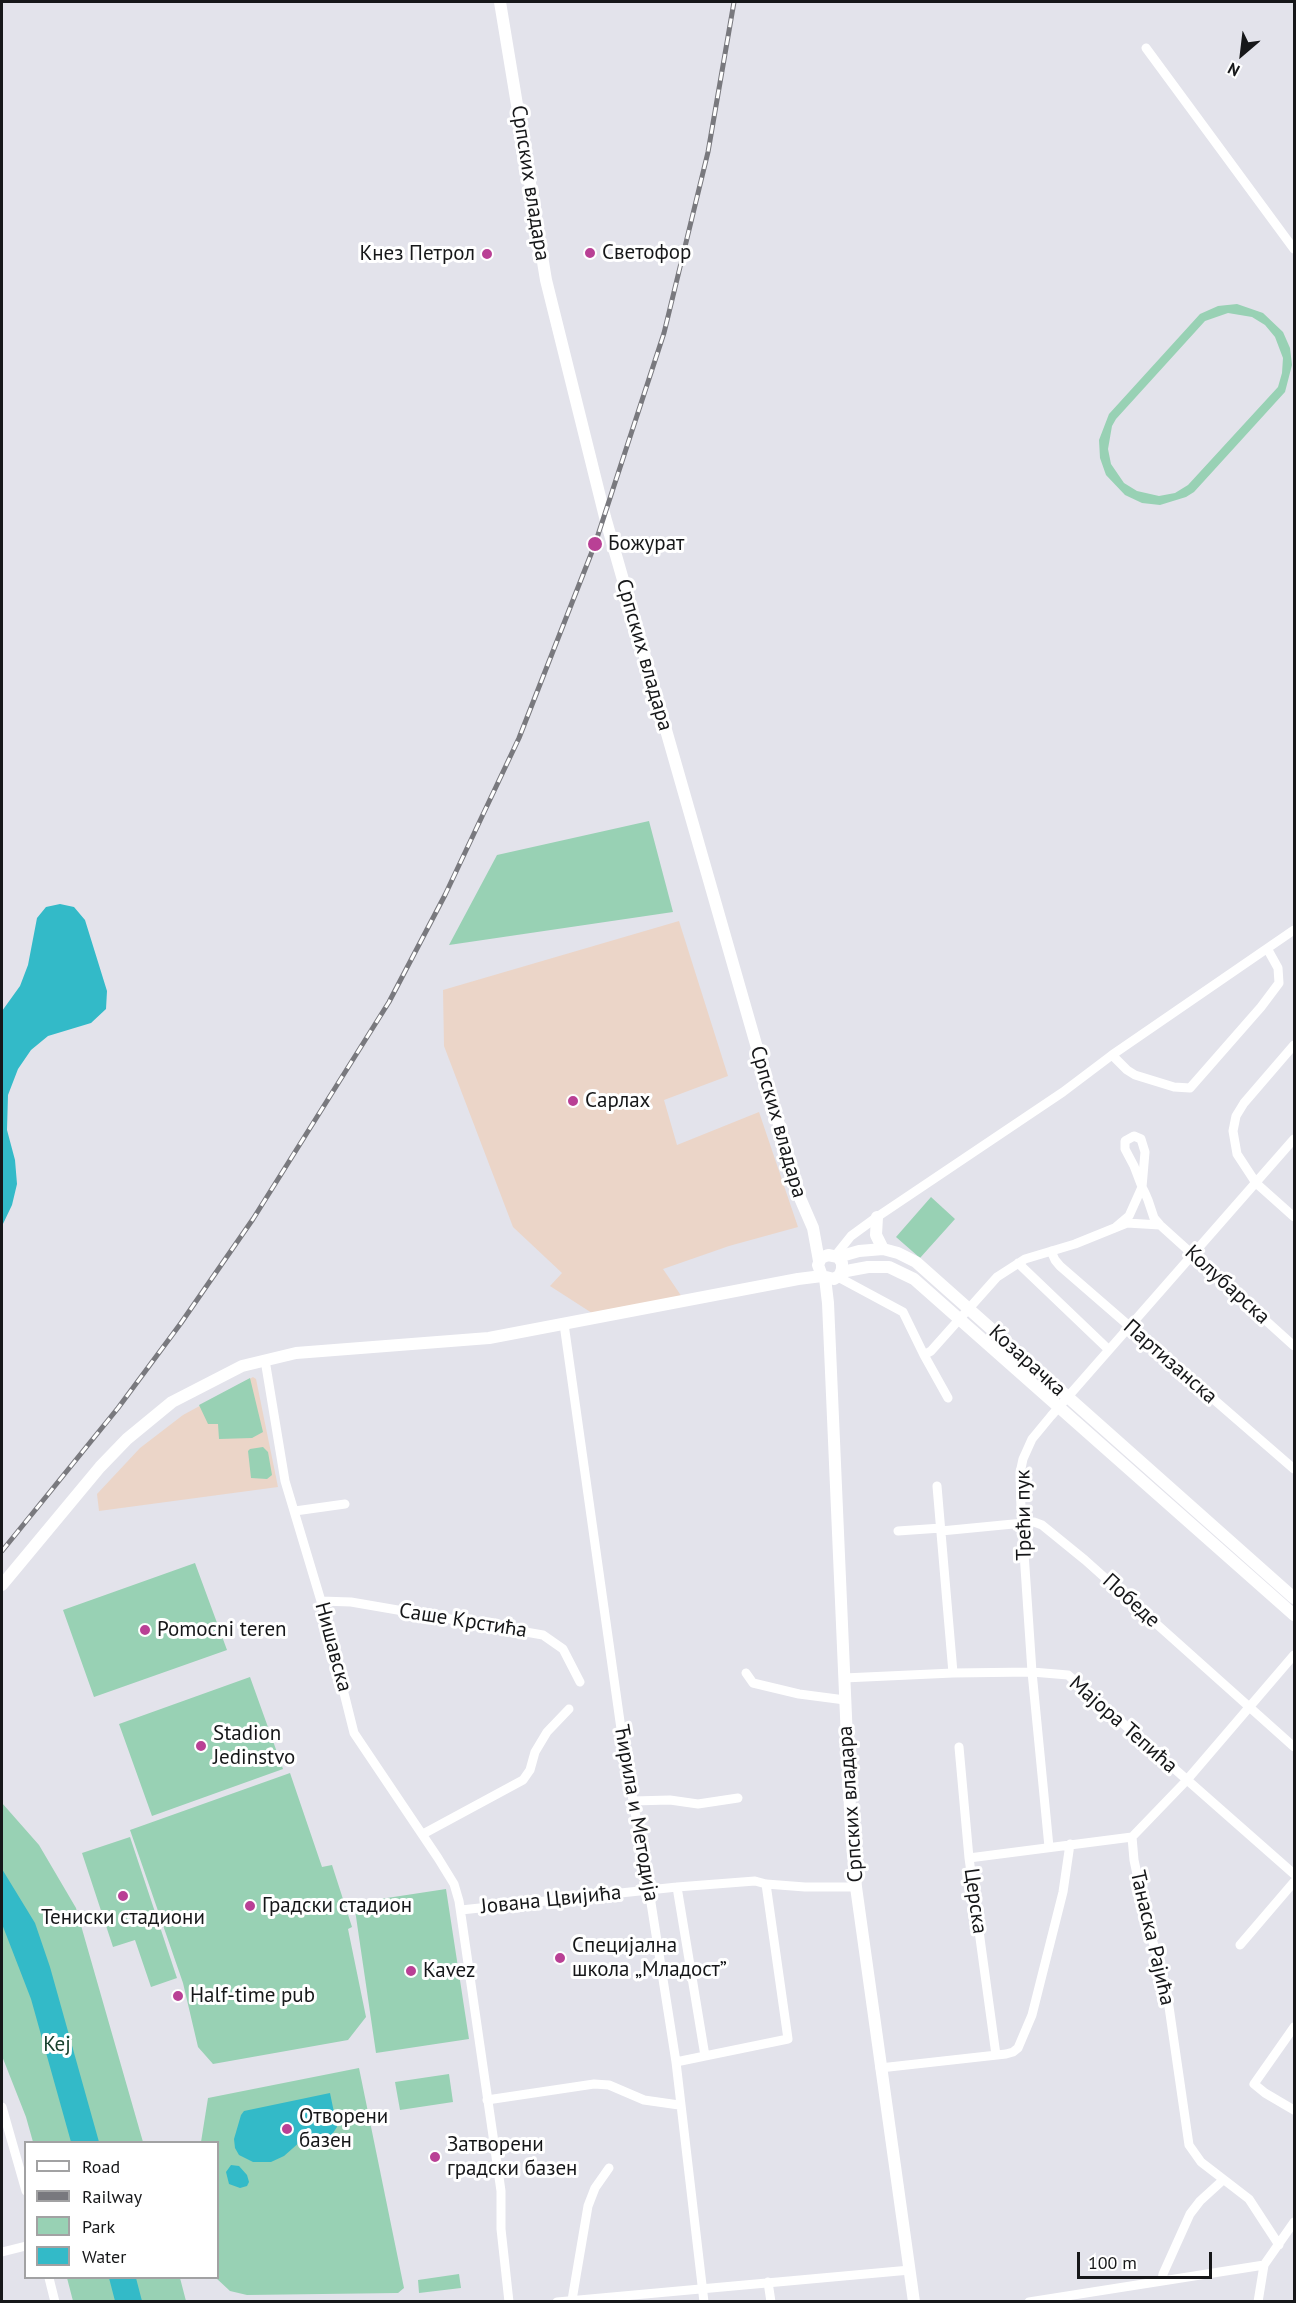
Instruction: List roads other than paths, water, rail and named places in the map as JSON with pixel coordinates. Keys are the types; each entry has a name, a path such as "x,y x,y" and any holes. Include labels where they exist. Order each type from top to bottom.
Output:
{"main road":[{"name":"Српских владара","path":"500,2 546,280 604,516 800,1198 813,1228 827,1246 830,1268 828,1303 844,1678 856,1887 914,2301"},
{"path":"877,1217 876,1235 883,1249"},
{"name":"Козарачка","path":"830,1268 859,1251 883,1249 916,1262 1294,1598"},
{"path":"2,1585 100,1467 172,1402 228,1372 296,1353 489,1338 798,1279 830,1268"},
{"name":"Козарачка","path":"830,1268 895,1269 914,1279 1294,1615"}],"street":[{"path":"1146,48 1294,249"},
{"path":"948,1398 903,1312 830,1268 851,1236 1063,1092 1112,1055 1294,930"},
{"path":"1112,1055 1135,1075 1174,1087 1190,1088 1279,983 1278,968 1268,950"},
{"path":"1294,1048 1244,1103 1234,1123 1233,1139 1237,1154 1256,1183 1294,1217"},
{"name":"Колубарска","path":"1116,1227 1129,1216 1142,1186 1143,1143 1139,1138 1130,1136 1125,1141 1125,1149 1142,1186 1154,1218 1192,1255 1293,1341"},
{"name":"Трећи пук","path":"1049,1847 1032,1672 1019,1488 1023,1460 1032,1439 1067,1397 1294,1139"},
{"name":"Колубарска","path":"959,1321 997,1276 1018,1263 1038,1254 1075,1244 1127,1223 1160,1225"},
{"name":"Партизанска","path":"1052,1251 1054,1260 1060,1266 1294,1469"},
{"path":"1018,1263 1109,1350"},
{"path":"924,1355 931,1352 959,1321"},
{"name":"Ћирила и Методија","path":"564,1324 613,1680 649,1890 675,2062 704,2301"},
{"name":"Нишавска","path":"265,1360 285,1481 321,1601 354,1732 454,1884 461,1910 501,2191 501,2229 509,2301"},
{"path":"937,1486 953,1673"},
{"path":"295,1511 345,1504"},
{"path":"1189,1524 1199,1515"},
{"name":"Победе","path":"898,1531 1034,1522 1042,1525 1085,1560 1294,1747"},
{"name":"Саше Крстића","path":"321,1601 351,1602 543,1635 563,1649 580,1682"},
{"path":"969,1858 1132,1836 1186,1781 1294,1655"},
{"name":"Мајора Тепића","path":"844,1678 1032,1672 1063,1674 1072,1677 1186,1781 1294,1874"},
{"path":"746,1673 753,1683 799,1694 845,1700"},
{"path":"423,1834 523,1780 530,1770 535,1752 546,1732 569,1709"},
{"name":"Церска","path":"959,1747 969,1858 996,2055"},
{"path":"633,1801 670,1800 698,1804 738,1798"},
{"name":"Танаска Рајића","path":"1132,1836 1134,1860 1146,1917 1167,1993 1189,2145 1195,2156 1249,2199 1279,2245"},
{"path":"880,2068 1016,2051 1027,2031 1063,1893 1070,1844"},
{"name":"Јована Цвијића","path":"461,1910 755,1881 766,1884 856,1887"},
{"path":"1240,1945 1294,1882"},
{"path":"675,2062 788,2039 766,1884"},
{"path":"677,1887 705,2056"},
{"path":"1294,2027 1254,2082 1258,2088 1294,2110"},
{"path":"487,2100 594,2084 609,2085 644,2100 679,2105"},
{"path":"2,2107 6,2137 24,2186"},
{"path":"572,2300 588,2206 595,2188 609,2168"},
{"path":"1162,2281 1190,2214 1200,2201 1223,2180"},
{"path":"1258,2301 1264,2265 1294,2222"},
{"path":"2,2252 24,2246"},
{"path":"1029,2301 1264,2265"},
{"path":"556,2301 910,2270"},
{"path":"50,2279 55,2301"},
{"path":"768,2282 771,2301"}],"water":[{"path":"60,904 74,907 85,920 107,991 106,1009 91,1023 48,1036 31,1050 18,1069 8,1095 7,1130 15,1160 17,1184 12,1205 2,1226 2,1011 20,986 28,965 37,918 46,907"},
{"path":"2,1869 35,1923 50,1967 99,2141 71,2141 31,1999 2,1924"},
{"name":"Отворени базен","path":"330,2093 337,2127 329,2139 318,2143 301,2141 284,2156 271,2162 253,2162 239,2155 234,2139 244,2111"},
{"path":"231,2165 239,2166 247,2175 249,2182 247,2186 240,2188 229,2184 226,2172"},
{"path":"109,2279 136,2279 142,2301 115,2301"}],"railway":[{"path":"2,1551 118,1408 181,1323 253,1219 389,1002 445,895 519,738 595,544 664,333 708,152 734,2"}],"place":[{"name":"Светофор","path":"590,253"},
{"name":"Кнез Петрол","path":"487,254"},
{"name":"Божурат","path":"595,544"},
{"name":"Сарлах","path":"573,1101"},
{"name":"Pomocni teren","path":"145,1630"},
{"name":"Stadion Jedinstvo","path":"201,1746"},
{"name":"Тениски стадиони","path":"123,1896"},
{"name":"Градски стадион","path":"250,1906"},
{"name":"Специјална школа „Младост”","path":"560,1958"},
{"name":"Kavez","path":"411,1971"},
{"name":"Half-time pub","path":"178,1996"},
{"name":"Отворени базен","path":"287,2129"},
{"name":"Затворени градски базен","path":"435,2157"}],"park label":[{"name":"Кеј","path":"57,2045"}]}
